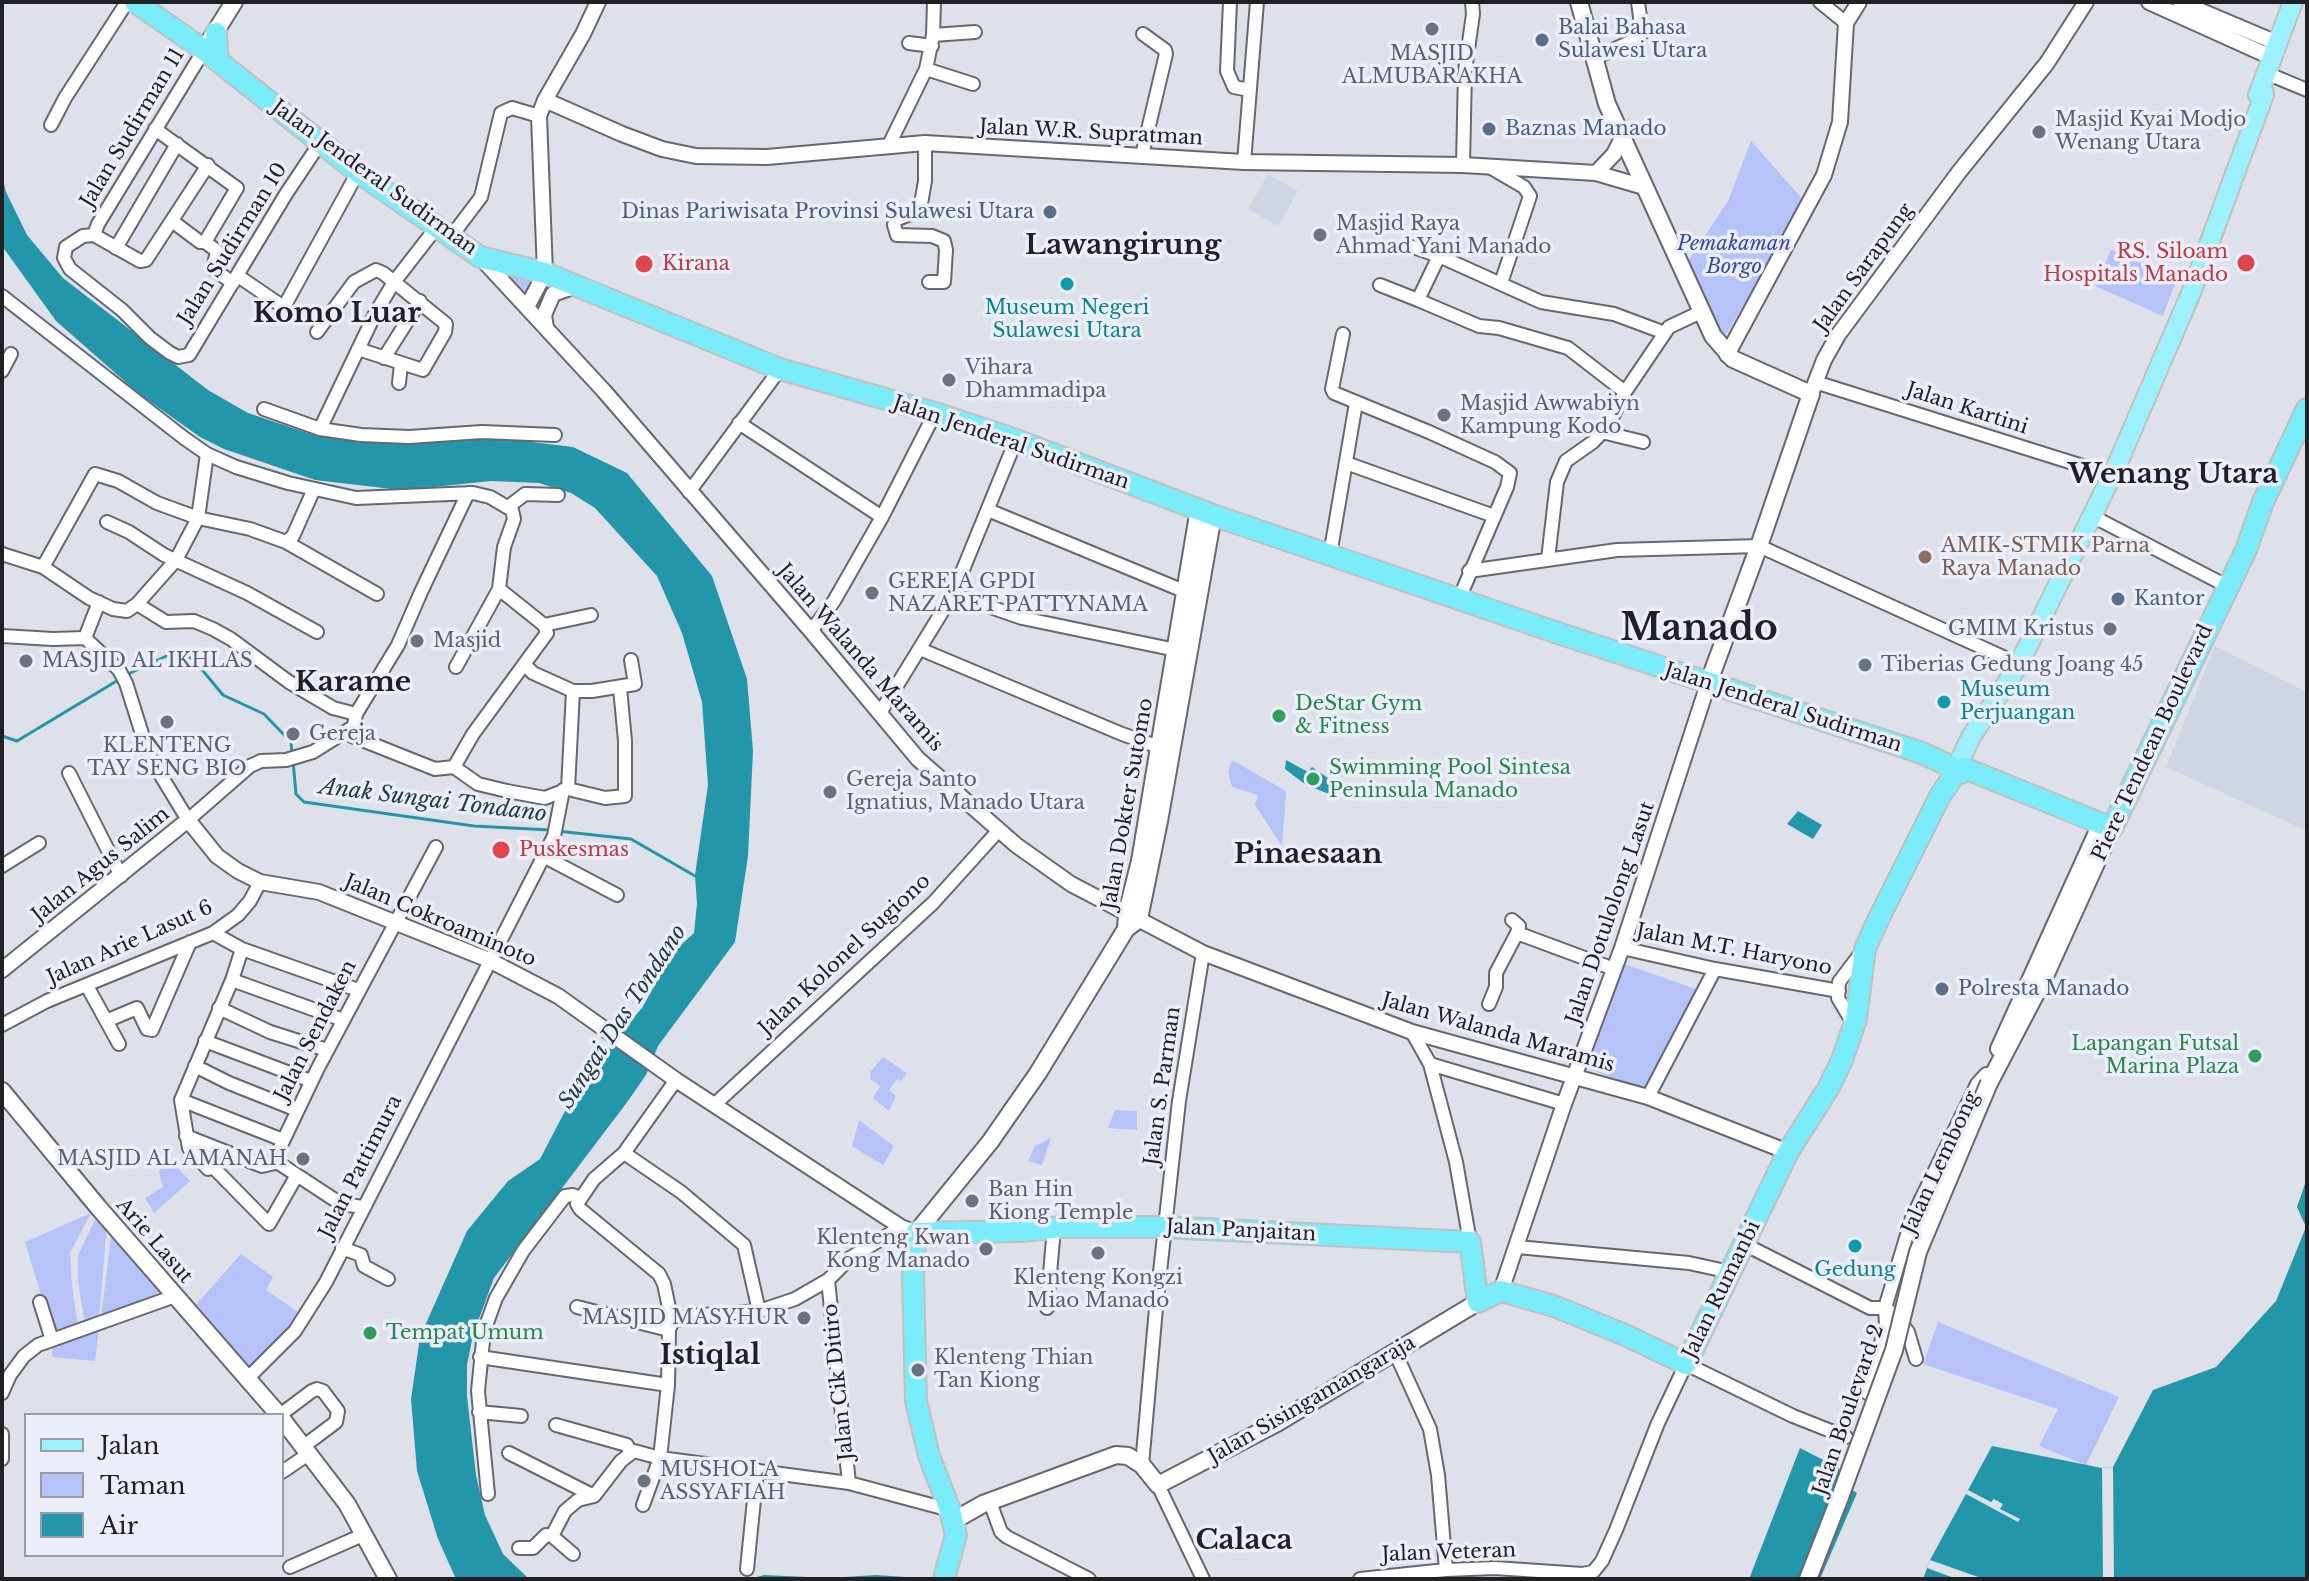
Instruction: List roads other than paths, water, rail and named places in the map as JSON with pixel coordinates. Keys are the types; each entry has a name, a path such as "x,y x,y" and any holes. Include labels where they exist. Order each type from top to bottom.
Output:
{"highway":[{"name":"Jalan Jenderal Sudirman","path":"140,4 212,48 320,143 480,257 545,273 780,369 935,413 1016,440 1330,555 1708,684 1922,753 2106,826"},
{"name":"Piere Tendean Boulevard","path":"2106,826 2246,550 2263,502 2307,409"},
{"path":"2106,826 2219,582 2254,511 2263,502"},
{"name":"Jalan Rumanbi","path":"1686,1364 1788,1152 1829,1087 1856,1017 1865,949 1957,767"},
{"name":"Jalan Panjaitan","path":"908,1230 1164,1227 1470,1242"},
{"path":"908,1230 913,1275 916,1401 929,1456 953,1529 944,1579"},
{"path":"1470,1242 1478,1302"},
{"path":"1501,1291 1554,1306 1686,1364"},
{"name":"Jalan Sisingamangaraja","path":"1478,1302 1501,1291"}],"main road":[{"path":"212,48 234,2"},
{"path":"1579,2 1607,104 1713,336 1727,355 1780,382 1813,388"},
{"path":"2013,668 2019,664 2117,465 2195,279 2266,58 2293,2"},
{"path":"1957,767 1971,737 2013,668 2108,474 2195,279"},
{"name":"Jalan Sarapung","path":"1708,684 1813,388"},
{"name":"Jalan Dokter Sutomo","path":"908,1230 990,1142 1038,1073 1131,920 1159,747 1181,652 1206,512"},
{"path":"1131,920 1159,821 1181,652"},
{"path":"1992,1076 2004,1059 2106,826"},
{"name":"Jalan Boulevard 2","path":"1808,1579 1881,1390 1918,1252 1992,1076"},
{"name":"Arie Lasut","path":"2,1091 277,1413"},
{"name":"Jalan Sisingamangaraja","path":"1158,1485 1264,1430 1478,1302"},
{"name":"Arie Lasut","path":"284,1421 347,1504 388,1579"},
{"path":"953,1529 989,1505 1135,1460 1158,1485"}],"street":[{"path":"527,307 545,273 539,116 598,2"},
{"path":"889,145 926,69 933,40 934,2"},
{"path":"1230,2 1227,71 1234,87 1249,90"},
{"path":"1244,162 1257,2"},
{"path":"1463,165 1465,71 1472,2"},
{"path":"1593,59 1639,38 1642,32 1638,2"},
{"path":"1820,2 1846,23"},
{"path":"1727,355 1824,175 1834,148 1843,100 1846,23 1859,2"},
{"name":"Jalan Sarapung","path":"1813,388 1831,347 1876,281 2047,63 2086,2"},
{"path":"2149,2 2266,58"},
{"path":"2180,2 2266,58 2307,90"},
{"path":"51,125 65,98 140,4"},
{"path":"909,43 975,32"},
{"path":"1142,155 1166,54 1143,34"},
{"name":"Jalan Sudirman 11","path":"121,251 94,235 98,224 155,129 212,48"},
{"path":"926,69 973,84"},
{"name":"Jalan W.R. Supratman","path":"545,100 662,149 696,156 767,157 925,143 1244,162 1488,166 1596,173 1644,187"},
{"path":"320,429 394,282 481,197 501,113 512,108 539,116"},
{"path":"155,129 236,186 237,190 205,242"},
{"path":"1596,173 1614,154 1622,138"},
{"name":"Jalan Sudirman 10","path":"94,235 83,236 66,247 66,264 79,278 122,310 150,338 176,356 189,355 320,143"},
{"path":"925,143 924,196 918,209 895,220 894,225 897,235 932,236 944,241 944,282 929,282"},
{"path":"177,144 121,251 143,261 148,259 208,165"},
{"path":"1488,166 1524,187 1530,196 1501,283"},
{"path":"172,221 217,251 213,269 282,306 358,172"},
{"path":"1413,247 1541,302 1614,314 1665,333"},
{"path":"1418,300 1439,256"},
{"name":"Jalan Walanda Maramis","path":"480,257 604,391 918,759 999,830 1071,884 1131,920 1203,953 1412,1032 1648,1097 1788,1152"},
{"path":"317,332 347,290 362,275 376,270 445,320 445,332 423,370 358,349"},
{"path":"1380,285 1479,326 1499,328 1568,348 1625,392"},
{"path":"546,328 544,315 553,294 576,286"},
{"path":"2,296 207,454 256,475 365,499 468,493 483,495 512,510 514,519 504,547 499,589 456,667"},
{"path":"384,358 420,301"},
{"path":"1548,559 1557,482 1566,461 1602,432 1665,333 1680,321 1703,311"},
{"path":"1343,334 1332,389 1344,399 1429,432 1495,462 1510,473 1507,487 1459,599"},
{"path":"2,371 11,354"},
{"path":"399,383 401,364"},
{"path":"689,492 780,369"},
{"name":"Jalan Kartini","path":"1813,388 2108,474"},
{"path":"1330,555 1356,403"},
{"path":"264,409 320,429 361,435 409,437 482,432 555,435"},
{"path":"811,631 834,601 882,517 935,413"},
{"path":"739,423 882,517"},
{"path":"1602,432 1643,442"},
{"path":"880,713 953,594 1016,440"},
{"path":"2,554 43,567 99,602 127,611 176,560 198,518 207,454"},
{"path":"1346,463 1494,516"},
{"path":"43,567 95,474 118,481 157,503 198,518 250,529 286,542 377,594"},
{"path":"286,542 293,536 314,489"},
{"path":"2,636 85,638 119,670 149,756 188,820 250,766 261,761 293,758 322,748 354,721 398,645 468,493"},
{"path":"508,507 525,494 558,495"},
{"path":"988,510 1192,595"},
{"path":"2092,516 2219,582"},
{"path":"107,522 317,632"},
{"path":"1469,571 1617,550 1759,546 2013,668"},
{"path":"454,767 473,734 547,636 544,625 499,589"},
{"path":"953,594 1022,618 1181,652"},
{"path":"85,638 99,602"},
{"path":"137,604 166,622 194,621 213,629 289,682 354,721"},
{"path":"544,625 591,615"},
{"path":"920,649 1159,747"},
{"path":"526,666 533,673 573,691 635,684 631,660"},
{"name":"Jalan Dotulolong Lasut","path":"1501,1291 1564,1104 1622,948 1708,684"},
{"path":"354,721 352,736 435,769 454,767 478,784 545,798 566,790 605,798 625,796 625,741 620,688"},
{"path":"566,790 573,691"},
{"path":"69,773 121,876"},
{"name":"Jalan Pattimura","path":"248,1378 295,1331 326,1282 556,830 566,790"},
{"name":"Jalan Agus Salim","path":"2,970 188,820"},
{"name":"Jalan Cokroaminoto","path":"188,820 217,856 260,882 319,892 489,960 558,996 676,1080 908,1230"},
{"name":"Jalan Kolonel Sugiono","path":"714,1105 933,903 999,830"},
{"path":"4,860 39,843"},
{"name":"Jalan Sendaken","path":"275,1161 311,1081 436,847"},
{"path":"543,856 617,895"},
{"name":"Jalan Arie Lasut 6","path":"2,1025 47,1001 213,933 238,915 260,882"},
{"path":"1489,1004 1496,987 1496,973 1519,926 1512,920"},
{"path":"213,933 242,949 358,990"},
{"path":"1517,933 1614,969"},
{"path":"106,1021 137,1008 147,1029 152,1030 190,942"},
{"name":"Jalan M.T. Haryono","path":"1622,948 1715,969 1839,991"},
{"path":"242,949 181,1100 186,1136 192,1153 269,1224 297,1175"},
{"name":"Jalan M.T. Haryono","path":"1856,1017 1838,998 1839,982 1865,949"},
{"name":"Jalan S. Parman","path":"1135,1460 1179,1101 1203,953"},
{"path":"1648,1097 1715,969"},
{"path":"232,980 343,1020"},
{"path":"87,986 119,1044"},
{"path":"219,1008 282,1037 327,1050"},
{"path":"1412,1032 1430,1064 1456,1162 1470,1242"},
{"path":"205,1041 311,1081"},
{"path":"1430,1064 1564,1104"},
{"path":"195,1066 297,1110"},
{"name":"Jalan Lembong","path":"1867,1393 1886,1325 1885,1308 1918,1206 1977,1084 1986,1074 1992,1076"},
{"path":"643,1505 660,1458 668,1385 670,1326 661,1277 577,1204 594,1179 624,1153 676,1080"},
{"path":"181,1100 283,1140"},
{"path":"186,1136 262,1166 275,1161 341,1204 363,1207"},
{"path":"624,1153 681,1192 744,1245 759,1311"},
{"path":"488,1494 479,1412 484,1331 496,1298 523,1251 565,1196 580,1198"},
{"path":"1047,1308 1054,1228"},
{"name":"Jalan Cik Ditiro","path":"670,1326 690,1316 759,1311 795,1299 828,1280 850,1258 908,1230"},
{"path":"1744,1244 1870,1308 1885,1308 1908,1332 1916,1359"},
{"path":"1517,1247 1689,1263 1730,1272"},
{"path":"342,1248 361,1255 364,1266 388,1279"},
{"name":"Jalan Cik Ditiro","path":"828,1280 849,1483"},
{"path":"2,1393 24,1356 38,1345 175,1296"},
{"path":"40,1302 52,1340"},
{"path":"577,1307 670,1326"},
{"path":"1395,1352 1430,1429 1438,1475 1446,1570"},
{"path":"480,1357 668,1385"},
{"path":"1686,1364 1783,1411 1846,1437"},
{"name":"Jalan Rumanbi","path":"1588,1573 1597,1569 1602,1561 1658,1423 1686,1364"},
{"path":"284,1413 312,1391 320,1389 338,1411 336,1422 284,1470"},
{"path":"479,1412 521,1416"},
{"name":"Jalan Cik Ditiro","path":"556,1425 627,1445 630,1452 660,1458 849,1483 953,1529"},
{"path":"2,1434 2,1459"},
{"path":"552,1536 565,1511 578,1500 594,1496 630,1452"},
{"path":"509,1453 594,1496"},
{"path":"747,1569 757,1470"},
{"path":"1158,1485 1203,1579"},
{"path":"989,1505 1001,1532 1007,1537 1089,1579"},
{"path":"290,1567 365,1534"},
{"path":"519,1548 533,1548 546,1535 552,1536 573,1554"},
{"name":"Jalan Veteran","path":"1360,1579 1495,1568 1588,1573"}],"water":[{"path":"2,176 6,192 27,235 63,278 208,390 248,413 317,436 365,443 506,439 573,447 627,473 712,576 747,679 753,751 748,856 735,942 658,1046 646,1075 628,1101 494,1278 473,1335 467,1365 467,1396 476,1475 485,1515 503,1554 529,1579 456,1579 438,1539 417,1471 411,1399 420,1337 467,1231 508,1181 540,1159 564,1113 603,1053 642,1008 673,952 694,933 697,904 695,875 708,785 702,702 682,633 657,576 595,508 571,493 539,483 491,481 392,489 315,480 224,449 200,437 138,393 56,321 2,246"},
{"name":"Swimming Pool Sintesa Peninsula Manado","path":"1286,760 1308,772 1312,767 1344,789 1337,797 1306,785 1285,769"},
{"path":"1798,811 1822,825 1813,839 1787,824"},
{"path":"2307,1178 2307,1579 1923,1579 1930,1560 1992,1446 2102,1468 2113,1467 2153,1390 2216,1367 2276,1301 2306,1227 2297,1207"},
{"path":"1800,1448 1839,1468 1843,1484 1857,1493 1820,1579 1749,1579"},
{"path":"764,1575 829,1578 876,1575 935,1579 749,1579"}],"waterway":[{"name":"Anak Sungai Tondano","path":"126,675 175,652 185,655 194,660 223,695 264,714 291,742 292,754"},
{"name":"Anak Sungai Tondano","path":"2,736 17,741 120,679"},
{"name":"Anak Sungai Tondano","path":"293,761 296,794 304,802 474,826 550,830"},
{"name":"Anak Sungai Tondano","path":"557,831 631,839 695,876"}],"place":[{"name":"MASJID ALMUBARAKHA","path":"1432,29"},
{"name":"Balai Bahasa Sulawesi Utara","path":"1542,40"},
{"name":"Baznas Manado","path":"1489,129"},
{"name":"Masjid Kyai Modjo Wenang Utara","path":"2039,132"},
{"name":"Dinas Pariwisata Provinsi Sulawesi Utara","path":"1050,212"},
{"name":"Masjid Raya Ahmad Yani Manado","path":"1320,235"},
{"name":"RS. Siloam Hospitals Manado","path":"2246,263"},
{"name":"Kirana","path":"644,264"},
{"name":"Museum Negeri Sulawesi Utara","path":"1067,284"},
{"name":"Vihara Dhammadipa","path":"949,380"},
{"name":"Masjid Awwabiyn Kampung Kodo","path":"1444,415"},
{"name":"AMIK-STMIK Parna Raya Manado","path":"1925,557"},
{"name":"GEREJA GPDI NAZARET PATTYNAMA","path":"872,593"},
{"name":"Kantor","path":"2118,599"},
{"name":"GMIM Kristus","path":"2110,629"},
{"name":"Masjid","path":"417,641"},
{"name":"MASJID AL IKHLAS","path":"26,661"},
{"name":"Tiberias Gedung Joang 45","path":"1865,665"},
{"name":"Museum Perjuangan","path":"1944,702"},
{"name":"DeStar Gym & Fitness","path":"1279,716"},
{"name":"KLENTENG TAY SENG BIO","path":"167,722"},
{"name":"Gereja","path":"293,734"},
{"name":"Swimming Pool Sintesa Peninsula Manado","path":"1313,779"},
{"name":"Gereja Santo Ignatius, Manado Utara","path":"830,792"},
{"name":"Puskesmas","path":"501,850"},
{"name":"Polresta Manado","path":"1942,989"},
{"name":"Lapangan Futsal Marina Plaza","path":"2255,1056"},
{"name":"MASJID AL AMANAH","path":"303,1159"},
{"name":"Ban Hin Kiong Temple","path":"972,1201"},
{"name":"Gedung","path":"1855,1246"},
{"name":"Klenteng Kwan Kong Manado","path":"986,1249"},
{"name":"Klenteng Kongzi Miao Manado","path":"1098,1253"},
{"name":"MASJID MASYHUR","path":"804,1318"},
{"name":"Tempat Umum","path":"370,1333"},
{"name":"Klenteng Thian Tan Kiong","path":"918,1370"},
{"name":"MUSHOLA ASSYAFIAH","path":"644,1481"}],"district":[{"name":"Lawangirung","path":"1123,246"},
{"name":"Komo Luar","path":"337,314"},
{"name":"Wenang Utara","path":"2173,475"},
{"name":"Manado","path":"1699,630"},
{"name":"Karame","path":"353,683"},
{"name":"Pinaesaan","path":"1308,855"},
{"name":"Istiqlal","path":"710,1356"},
{"name":"Calaca","path":"1244,1541"}],"park label":[{"name":"Pemakaman Borgo","path":"1734,256"}],"water label":[{"name":"Sungai Das Tondano","path":"623,1017"}]}
